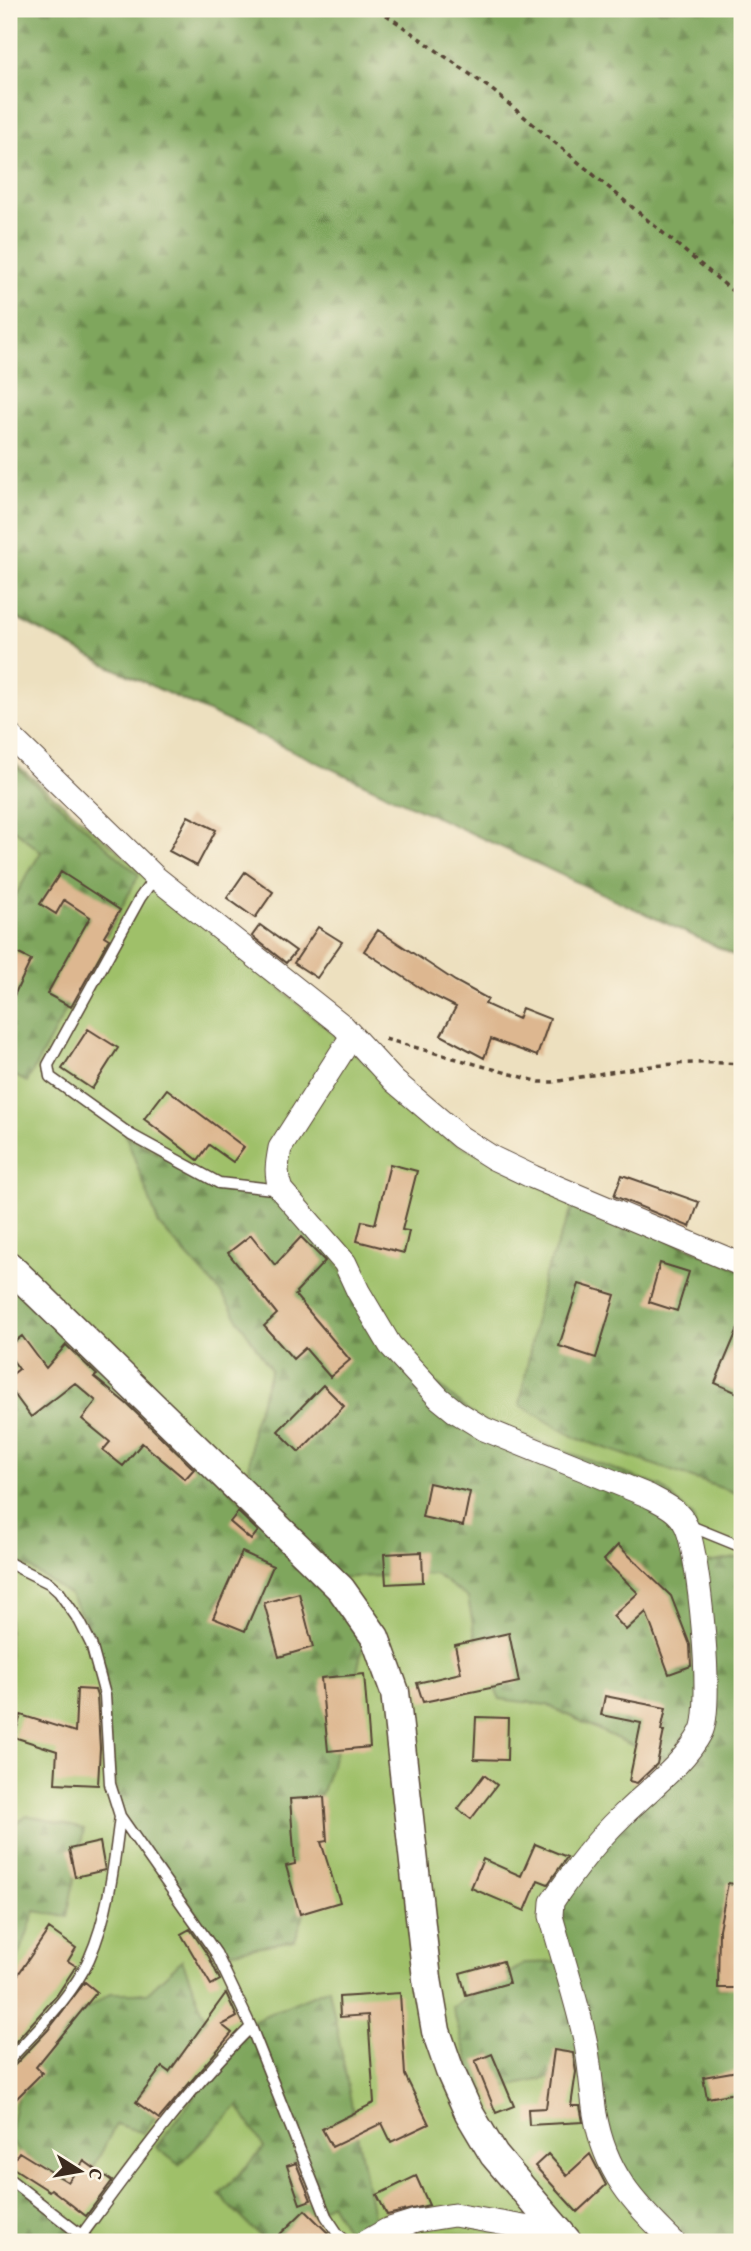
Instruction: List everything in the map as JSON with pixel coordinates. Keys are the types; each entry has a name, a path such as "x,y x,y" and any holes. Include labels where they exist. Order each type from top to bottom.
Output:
{"street":[{"path":"9,734 155,877 352,1036 394,1081 460,1137 493,1158 533,1177 742,1265"},
{"path":"352,1036 280,1148 276,1169 282,1190 345,1263 390,1345 454,1411 484,1429 649,1496 672,1508 685,1524 692,1539 706,1671 707,1700 702,1731 680,1758 590,1849 552,1902 551,1916 585,2036 595,2113 607,2159 615,2177 636,2205 674,2242"},
{"path":"9,1266 341,1588 375,1637 396,1692 427,1979 436,2031 450,2071 475,2124 494,2155 563,2238"},
{"path":"366,2242 387,2230 415,2221 454,2215 563,2238"}],"lane":[{"path":"155,877 140,898 48,1065 50,1077 131,1135 219,1183 282,1190"},
{"path":"685,1524 742,1547"},
{"path":"9,1563 37,1576 59,1592 80,1622 106,1695 110,1784 120,1816 216,1954 251,2026 326,2216 347,2242"},
{"path":"9,2060 59,2005 88,1961 97,1938 112,1879 120,1816"},
{"path":"9,2179 86,2239 143,2152 188,2095 251,2026"}],"path":[{"path":"378,9 491,89 742,299"},
{"path":"382,1038 540,1082 688,1062 742,1064"}],"green space":[{"path":"9,9 742,9 742,961 724,950 111,667 9,614"},
{"path":"9,758 346,1044 447,1139 742,1270 742,2242 395,2242 377,2237 371,2242 9,2242"},
{"path":"9,761 139,875 27,1082 9,1073 9,906 41,852 9,825"},
{"path":"126,1136 225,1190 277,1191 334,1260 383,1338 478,1419 662,1487 693,1517 702,1564 742,1557 742,2242 665,2242 615,2167 594,2068 478,2093 452,2007 526,1963 565,1962 560,1896 678,1764 547,1705 500,1699 479,1656 468,1598 435,1574 328,1578 365,1636 345,1725 315,1812 313,1887 295,1940 223,1953 186,1897 141,1847 121,1815 107,1732 106,1677 96,1640 70,1595 23,1564 9,1558 9,1273 247,1507 252,1428 271,1370 222,1294 159,1225"},
{"path":"575,1201 742,1270 742,1495 576,1438 520,1405 543,1279"},
{"path":"27,1815 84,1829 67,1917 35,1911 9,1985 9,1829"},
{"path":"182,1960 211,2033 144,2133 116,2124 80,2194 28,2166 9,2138 21,2078 61,2026 111,1993 147,1993"},
{"path":"329,1988 377,2237 371,2242 353,2242 331,2203 266,2242 219,2195 264,2148 238,2106 179,2165 156,2147 252,2021"},
{"path":"9,2172 96,2242 9,2242"},
{"path":"424,2233 528,2236 542,2242 405,2242"}],"building":[{"path":"188,816 216,830 197,866 169,851"},
{"path":"61,872 120,910 104,936 109,939 71,1007 47,994 90,917 64,900 56,914 40,904"},
{"path":"245,872 273,892 255,918 227,898"},
{"path":"260,925 296,951 286,963 252,936"},
{"path":"318,927 342,942 317,978 294,963"},
{"path":"378,930 455,981 488,999 485,1004 518,1019 522,1008 550,1019 537,1056 491,1039 484,1058 441,1035 456,1007 428,993 364,951"},
{"path":"15,952 31,960 9,1006 9,964"},
{"path":"88,1029 118,1048 92,1089 62,1069"},
{"path":"167,1089 244,1147 233,1162 209,1145 198,1160 144,1119"},
{"path":"390,1164 417,1171 402,1230 409,1231 404,1253 357,1241 362,1221 375,1224"},
{"path":"622,1175 699,1202 690,1227 614,1196"},
{"path":"251,1235 275,1265 301,1237 325,1261 295,1295 350,1360 330,1377 305,1348 293,1359 264,1326 277,1314 228,1253"},
{"path":"660,1263 689,1272 677,1311 649,1302"},
{"path":"579,1284 615,1295 596,1358 559,1346"},
{"path":"742,1319 742,1395 715,1383"},
{"path":"22,1336 46,1368 66,1345 97,1375 94,1377 128,1405 194,1469 185,1479 142,1443 123,1466 103,1450 110,1442 82,1419 96,1401 75,1383 31,1417 9,1387 9,1377 19,1369 9,1355 9,1346"},
{"path":"323,1385 344,1406 299,1452 278,1431"},
{"path":"429,1483 470,1492 463,1526 422,1517"},
{"path":"238,1512 258,1531 251,1540 230,1522"},
{"path":"618,1545 671,1596 690,1645 691,1666 669,1674 646,1612 626,1630 613,1616 638,1593 604,1560"},
{"path":"242,1552 273,1566 245,1631 213,1618"},
{"path":"422,1552 423,1582 386,1584 384,1554"},
{"path":"299,1593 313,1647 279,1657 264,1603"},
{"path":"509,1633 519,1682 423,1702 417,1683 461,1673 455,1645"},
{"path":"364,1674 370,1747 328,1751 321,1678"},
{"path":"77,1689 95,1690 97,1696 100,1748 98,1785 55,1783 57,1751 14,1737 21,1715 75,1732"},
{"path":"605,1696 666,1708 657,1764 637,1783 629,1781 641,1723 601,1715"},
{"path":"476,1717 508,1718 507,1760 474,1759"},
{"path":"484,1775 497,1785 471,1819 458,1809"},
{"path":"324,1797 327,1841 321,1842 340,1902 300,1914 286,1866 295,1864 290,1799"},
{"path":"100,1842 105,1870 75,1877 69,1849"},
{"path":"535,1844 567,1857 548,1884 538,1880 525,1911 471,1888 483,1859 521,1876"},
{"path":"728,1883 742,1885 742,1988 718,1988 719,1929"},
{"path":"49,1929 76,1948 68,1961 76,1966 57,1995 9,2049 9,1974 15,1979"},
{"path":"190,1929 209,1957 220,1980 211,1985 181,1934"},
{"path":"503,1961 509,1983 466,1995 460,1973"},
{"path":"85,1982 97,1992 36,2067 42,2073 9,2106 9,2068 48,2030"},
{"path":"226,1993 237,2017 222,2025 232,2033 159,2119 136,2102 162,2067 169,2072"},
{"path":"400,1993 405,2075 429,2124 391,2142 382,2123 332,2147 322,2129 374,2103 368,2015 340,2017 339,1997"},
{"path":"554,2050 573,2053 576,2072 571,2106 580,2106 583,2122 529,2125 528,2109 546,2108"},
{"path":"492,2054 514,2106 496,2113 475,2061"},
{"path":"738,2071 742,2092 707,2098 703,2077"},
{"path":"19,2152 68,2182 84,2161 112,2181 86,2216 51,2189 49,2191 10,2166"},
{"path":"548,2154 567,2175 590,2154 606,2185 577,2212 535,2166"},
{"path":"296,2163 311,2200 300,2204 287,2166"},
{"path":"416,2176 429,2205 387,2215 377,2195"},
{"path":"305,2210 328,2233 318,2242 272,2242"}]}
